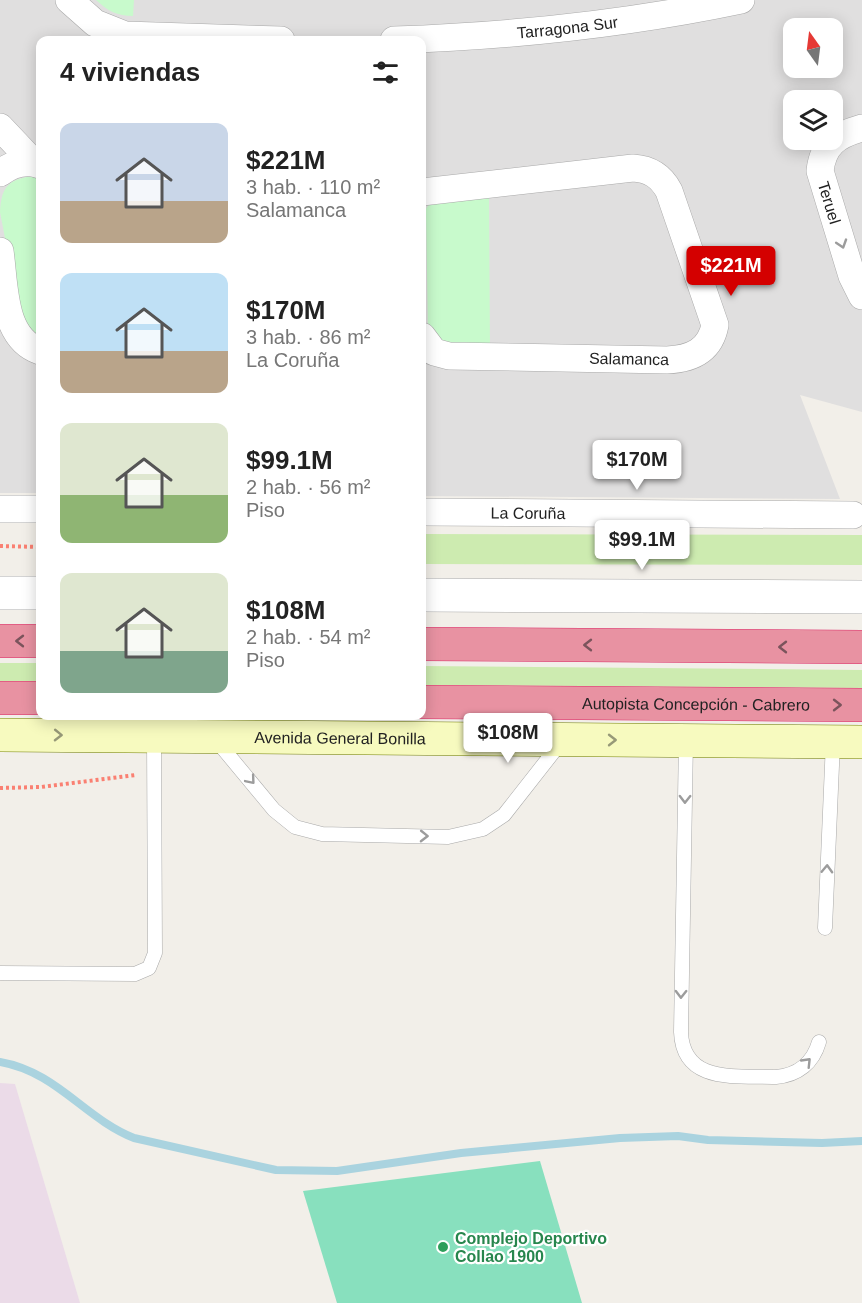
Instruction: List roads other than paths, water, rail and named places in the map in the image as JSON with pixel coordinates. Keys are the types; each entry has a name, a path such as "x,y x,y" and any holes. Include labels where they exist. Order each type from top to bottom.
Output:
{"highway":[{"path":"0,641 36,641"},
{"path":"426,644 862,647"},
{"path":"0,698 36,698"},
{"name":"Autopista Concepción - Cabrero","path":"426,702 862,705"}],"main road":[{"name":"Avenida General Bonilla","path":"0,735 847,742"}],"street":[{"path":"69,0 95,23 125,35 156,36"},
{"name":"Tarragona Sur","path":"426,38 531,32 741,0"},
{"path":"0,127 36,163"},
{"name":"Teruel","path":"862,128 844,133 830,143 821,160 820,171 852,276 862,296"},
{"path":"0,173 16,164 36,164"},
{"name":"Salamanca","path":"426,192 633,168 649,170 664,182 669,191 715,325 713,335 702,350 681,359 667,360 449,356 434,352 426,341"},
{"path":"0,251 14,329 24,343 36,349"},
{"path":"0,509 36,509"},
{"name":"La Coruña","path":"426,512 853,515"},
{"path":"0,593 36,593"},
{"path":"426,595 862,597"}],"lane":[{"path":"0,973 135,974 149,968 155,953 154,736"},
{"path":"212,737 231,756 274,810 295,827 322,834 448,837 483,829 504,815 564,739"},
{"path":"686,740 681,1032 684,1052 690,1061 706,1072 776,1077 786,1076 804,1067 812,1059 819,1042"},
{"path":"825,928 847,742"}],"waterway":[{"path":"0,1062 38,1075 100,1119 134,1138 276,1170 337,1171 461,1153 620,1138 678,1136 708,1140 822,1143 862,1141"}],"place":[{"name":"Complejo Deportivo Collao 1900","path":"443,1247"}]}
